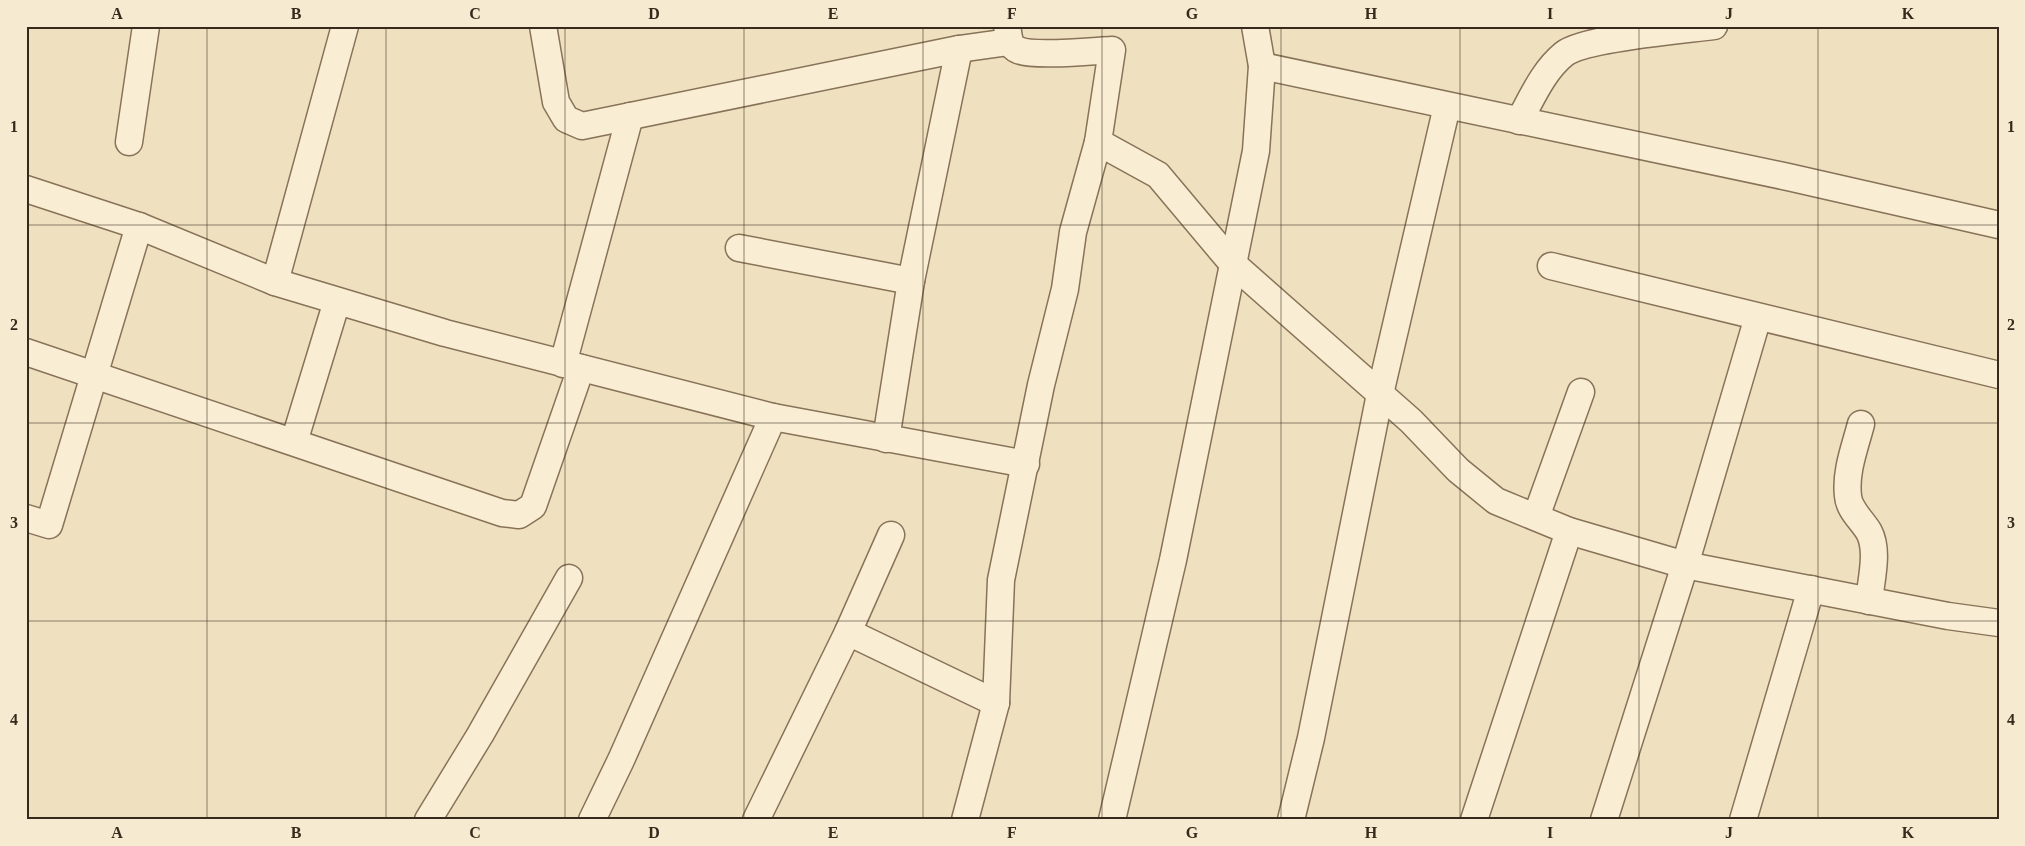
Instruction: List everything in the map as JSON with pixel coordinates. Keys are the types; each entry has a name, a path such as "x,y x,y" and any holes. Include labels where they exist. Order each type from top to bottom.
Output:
{"street":[{"path":"129,142 146,26"},
{"path":"275,282 345,26"},
{"path":"543,26 556,102 566,119 582,126 959,49 1008,34 1017,50 1032,52 1112,50 1098,142 1074,232 1065,289 1041,385 1001,580 996,704 965,820"},
{"path":"1112,820 1172,560 1256,151 1262,66 1254,26"},
{"path":"1519,121 1549,69 1565,53 1585,44 1714,26"},
{"path":"886,439 911,280 959,49"},
{"path":"1262,66 1788,177 1999,225"},
{"path":"1291,820 1311,738 1380,394 1447,106"},
{"path":"26,352 502,513 519,515 533,506 572,366 630,116"},
{"path":"1098,142 1158,176 1232,263 1412,421 1458,470 1496,501 1569,531 1685,565 1811,590 1999,623"},
{"path":"26,189 138,226 275,282 445,333 773,417 1026,464"},
{"path":"26,518 49,525 138,226"},
{"path":"739,248 911,280"},
{"path":"1551,266 1999,375"},
{"path":"294,442 337,300"},
{"path":"1604,820 1685,565 1758,317"},
{"path":"1536,517 1581,392"},
{"path":"592,820 621,760 773,417"},
{"path":"1861,424 1847,479 1848,498 1855,514 1870,533 1873,554 1868,600"},
{"path":"1474,820 1569,531"},
{"path":"756,820 848,632 891,535"},
{"path":"428,820 480,735 569,578"},
{"path":"1743,820 1811,590"},
{"path":"848,632 996,704"}]}
